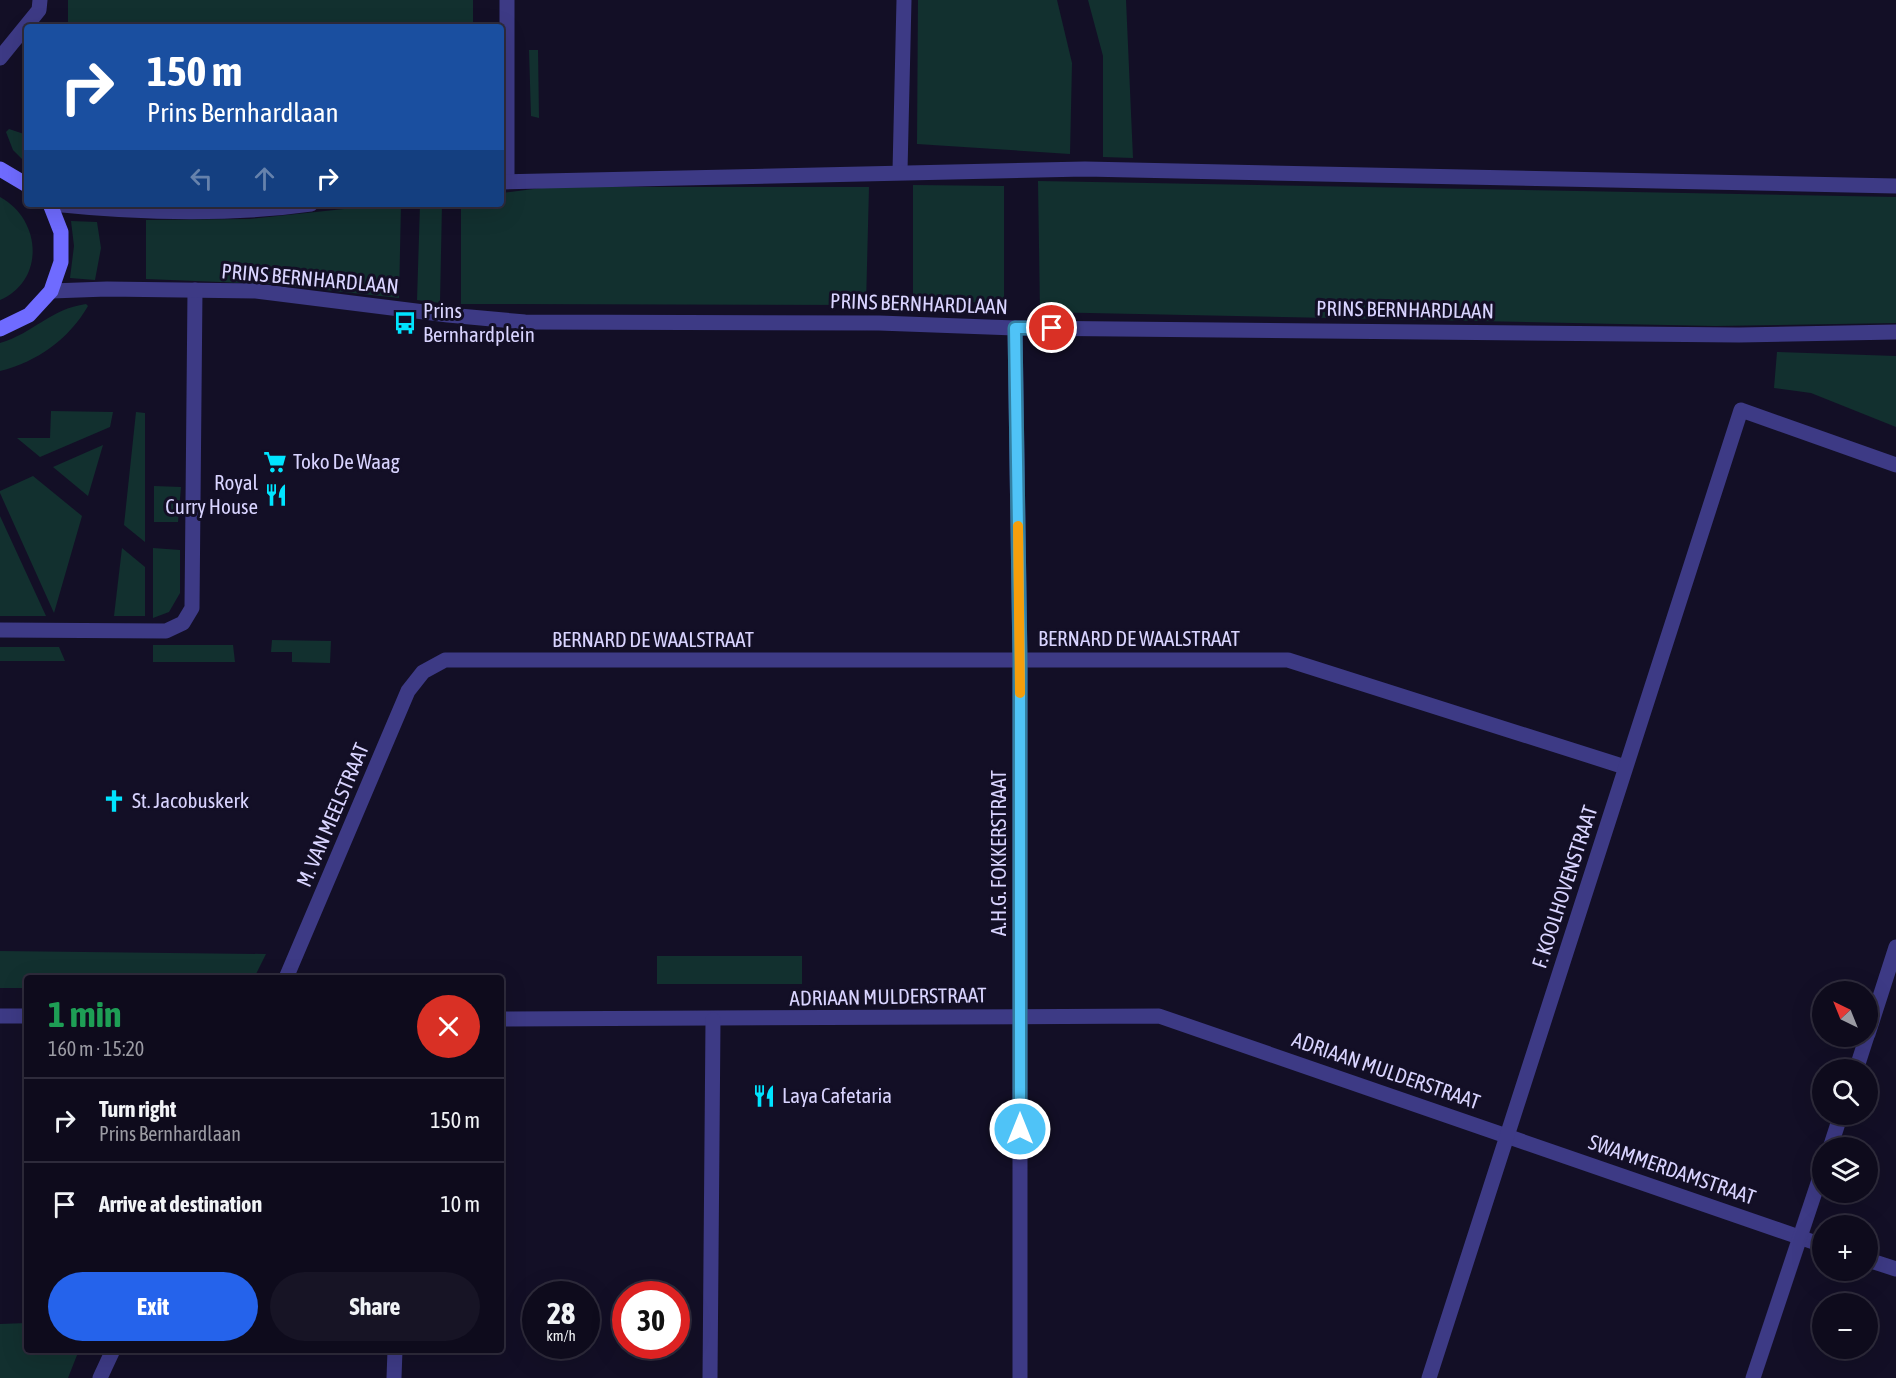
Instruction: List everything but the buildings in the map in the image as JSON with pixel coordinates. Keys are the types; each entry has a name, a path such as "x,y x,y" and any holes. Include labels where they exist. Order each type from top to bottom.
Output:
{"main road":[{"path":"0,169 24,183"},
{"path":"0,329 29,315 51,291 61,262 61,232 52,207"}],"street":[{"path":"28,24 39,10 40,0"},
{"path":"507,0 504,182 900,171 1085,169 1896,186"},
{"path":"900,171 904,0"},
{"path":"0,58 24,28"},
{"path":"80,207 210,213 277,207"},
{"name":"PRINS BERNHARDLAAN","path":"51,291 256,291 525,322 879,323 1015,328 1739,335 1896,332"},
{"path":"0,630 166,631 183,623 192,608 195,291"},
{"name":"A.H.G. FOKKERSTRAAT","path":"1015,328 1020,661 1020,1378"},
{"name":"F. KOOLHOVENSTRAAT","path":"1429,1378 1741,410 1896,465"},
{"name":"BERNARD DE WAALSTRAAT","path":"423,672 445,660 1288,660 1625,767"},
{"name":"M. VAN MEELSTRAAT","path":"287,975 408,691 423,672"},
{"path":"1878,1002 1896,947"},
{"path":"0,1016 24,1016"},
{"name":"ADRIAAN MULDERSTRAAT","path":"504,1019 713,1020 1159,1016 1508,1134"},
{"path":"711,1378 713,1020"},
{"name":"SWAMMERDAMSTRAAT","path":"1508,1134 1812,1242"},
{"path":"1753,1378 1812,1201"},
{"path":"1878,1263 1896,1269"},
{"path":"100,1378 112,1353"},
{"path":"394,1378 395,1353"}],"green space":[{"path":"68,0 473,0 473,24 68,24"},
{"path":"918,0 1057,0 1072,63 1070,154 917,144"},
{"path":"1088,0 1126,0 1133,158 1103,157 1103,56"},
{"path":"529,50 538,50 539,118 531,116"},
{"path":"9,129 24,134 24,161 13,150 6,132"},
{"path":"1038,181 1896,197 1896,323 1715,326 1040,312"},
{"path":"913,185 1004,186 1004,303 913,301"},
{"path":"549,187 869,187 866,305 461,304 461,207 504,207 504,193"},
{"path":"0,197 14,207 24,220 33,249 31,264 25,279 15,291 0,300"},
{"path":"363,207 401,207 399,298 269,284 146,279 146,220 250,219"},
{"path":"420,207 442,207 440,303 417,300"},
{"path":"71,221 97,222 101,248 95,280 70,278 74,246"},
{"path":"86,304 88,306 80,318 51,348 27,362 0,371 0,343 12,339 62,311"},
{"path":"1777,352 1896,356 1896,427 1811,393 1774,388"},
{"path":"51,411 113,412 110,427 40,457 17,438 50,438"},
{"path":"136,412 145,413 145,542 124,525"},
{"path":"103,445 88,496 53,467"},
{"path":"33,476 82,516 54,613 0,493"},
{"path":"154,486 181,487 178,522 154,522"},
{"path":"0,516 46,616 0,616"},
{"path":"122,548 145,567 145,616 114,616"},
{"path":"153,548 180,550 180,593 169,612 153,618"},
{"path":"272,640 331,641 330,663 292,662 292,652 271,652"},
{"path":"153,645 233,645 235,662 153,662"},
{"path":"0,647 59,647 65,661 0,661"},
{"path":"0,951 266,954 256,975 24,975 24,988 0,988"},
{"path":"657,956 802,956 802,984 657,984"},
{"path":"24,1323 24,1353 78,1353 68,1378 0,1378 0,1324"}],"slow traffic":[{"path":"1018,526 1020,693"}],"place":[{"name":"Prins Bernhardplein","path":"405,323"},
{"name":"Toko De Waag","path":"275,462"},
{"name":"Royal Curry House","path":"276,495"},
{"name":"St. Jacobuskerk","path":"114,801"},
{"name":"Laya Cafetaria","path":"764,1096"}],"route":[{"path":"1020,1129 1020,661 1015,328 1052,328"}]}
